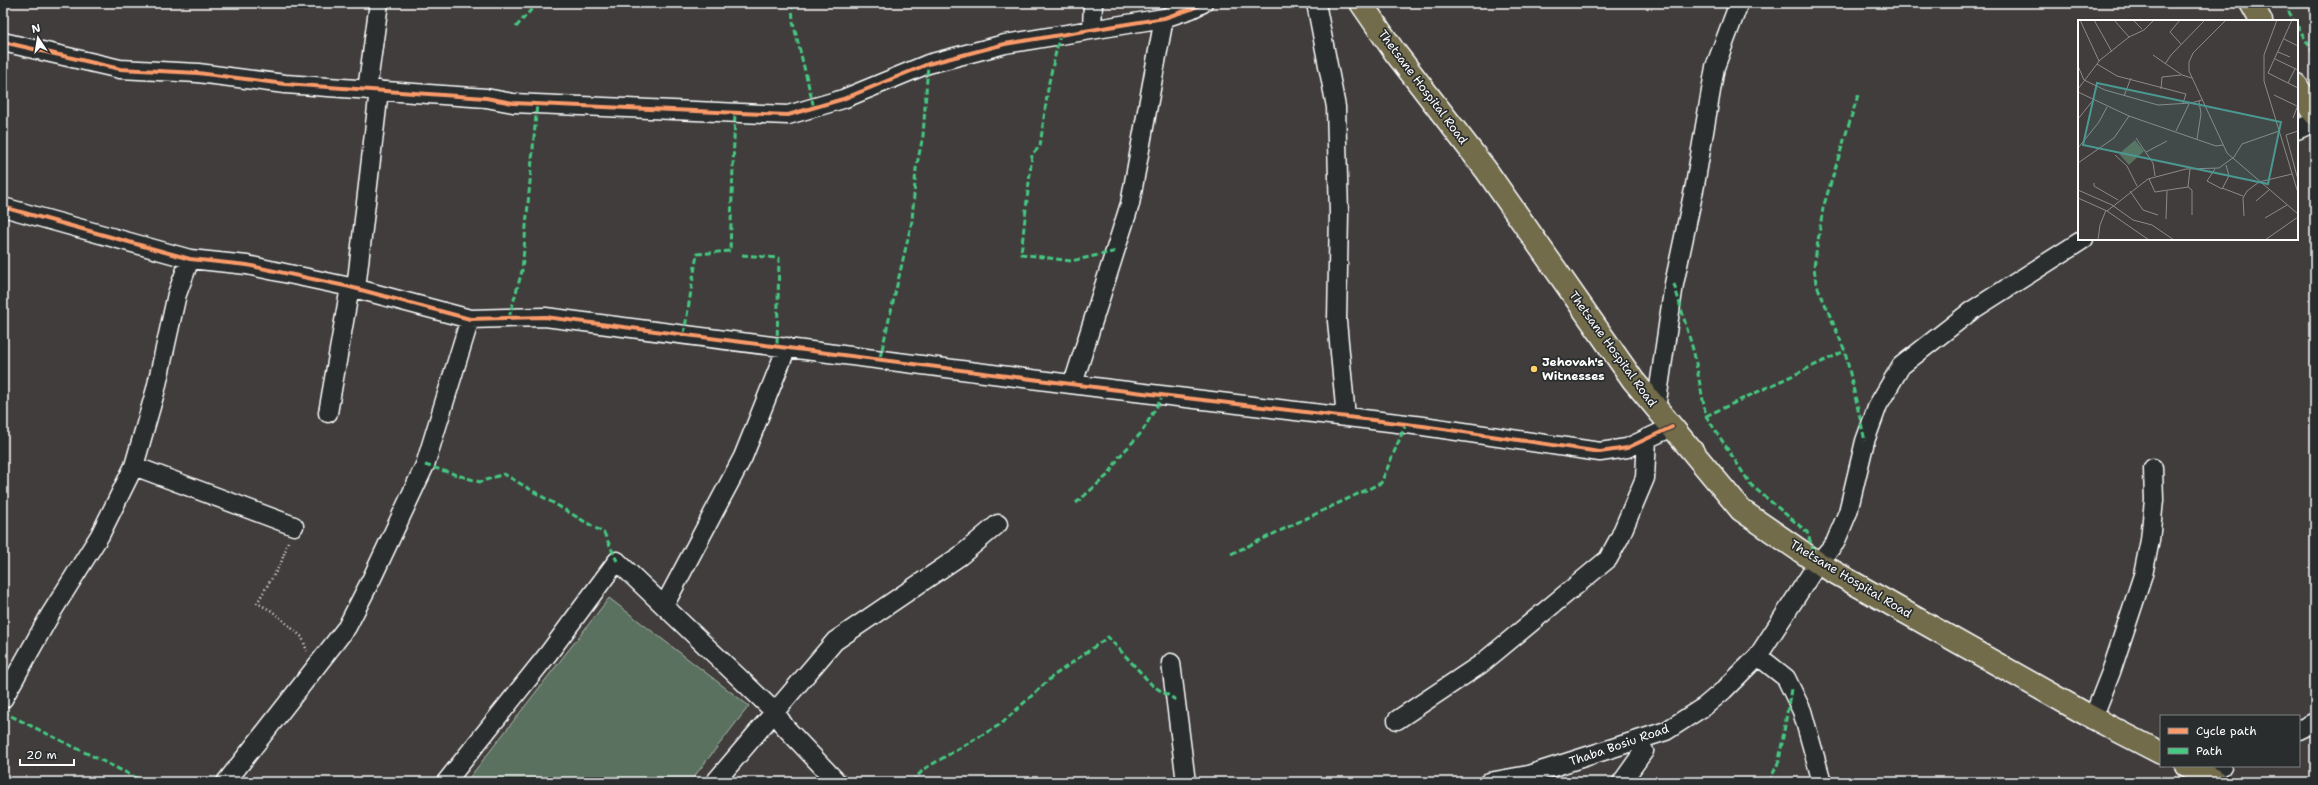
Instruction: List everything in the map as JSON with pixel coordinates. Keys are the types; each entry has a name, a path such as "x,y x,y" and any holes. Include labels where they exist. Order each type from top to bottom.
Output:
{"main road":[{"name":"Thetsane Hospital Road","path":"1361,3 1394,51 1486,170 1633,380 1742,510 1818,563 2093,718 2160,752"},
{"path":"2251,3 2260,20"},
{"path":"2298,88 2315,114"}],"street":[{"path":"328,412 353,288 373,90 379,3"},
{"path":"1092,29 1094,3"},
{"path":"3,42 120,69 198,73 285,84 486,98 513,103 788,115 843,99 928,64 1005,44 1164,18 1191,9 1202,3"},
{"path":"1316,3 1336,107 1339,213 1337,321 1346,417"},
{"path":"1656,408 1674,284 1695,185 1715,67 1739,3"},
{"path":"1073,384 1130,204 1164,18"},
{"path":"2298,130 2315,122"},
{"path":"5,212 190,259 247,264 353,288 470,319 545,317 1346,417 1600,452 1627,448 1672,427"},
{"name":"Thaba Bosiu Road","path":"1489,782 1528,775 1666,731 1705,706 1724,690 1758,656 1818,563 1835,543 1848,512 1865,440 1878,405 1901,366 1970,312 2082,240"},
{"path":"3,699 50,615 100,536 134,466 156,389 176,294 190,259"},
{"path":"226,782 347,627 372,578 425,465 470,319"},
{"path":"664,606 744,456 787,347"},
{"path":"1397,720 1481,664 1608,559 1620,537 1645,478 1647,438"},
{"path":"134,466 294,526"},
{"path":"2093,718 2111,672 2143,575 2150,540 2154,500 2154,468"},
{"path":"715,782 776,713 790,692 835,641 960,556 998,524"},
{"path":"446,782 548,654 617,562 776,713 785,727 837,782"},
{"path":"1758,656 1786,678 1802,711 1822,782"},
{"path":"1171,663 1186,782"},
{"path":"2300,730 2315,722"},
{"path":"1622,782 1644,751 1638,741"}],"path":[{"path":"294,526 281,563 257,603 272,611 302,637 313,672"}],"green space":[{"path":"609,598 749,706 690,782 466,782"}],"marked path":[{"path":"516,27 537,3"},
{"path":"792,3 793,22 814,108"},
{"path":"2284,3 2293,20"},
{"path":"2298,27 2315,56"},
{"path":"1060,34 1049,82 1040,146 1032,155 1021,254 1071,261 1117,251"},
{"path":"880,358 912,221 916,169 923,136 928,64"},
{"path":"1858,95 1823,208 1814,267 1816,283 1845,351 1865,441"},
{"path":"509,318 522,271 537,104"},
{"path":"684,334 697,254 730,251 735,112"},
{"path":"742,255 779,258 777,346"},
{"path":"1674,284 1694,353 1706,416 1751,485 1807,532 1818,563"},
{"path":"1706,416 1845,351"},
{"path":"1076,503 1109,474 1119,457 1142,432 1163,395"},
{"path":"1231,554 1381,483 1406,424"},
{"path":"425,465 480,482 504,474 604,533 617,561"},
{"path":"912,782 924,769 1001,724 1052,677 1108,637 1153,686 1176,700"},
{"path":"1769,782 1779,761 1791,689"},
{"path":"3,712 145,782"}],"cycle path":[{"path":"3,42 120,69 198,73 285,84 486,98 513,103 788,115 843,99 928,64 1005,44 1164,18 1191,9 1203,3"},
{"path":"3,207 190,259 247,265 350,287 470,319 545,317 1110,389 1423,426 1600,452 1627,448 1672,427"}],"place":[{"name":"Jehovah's Witnesses","path":"1534,369"}]}
